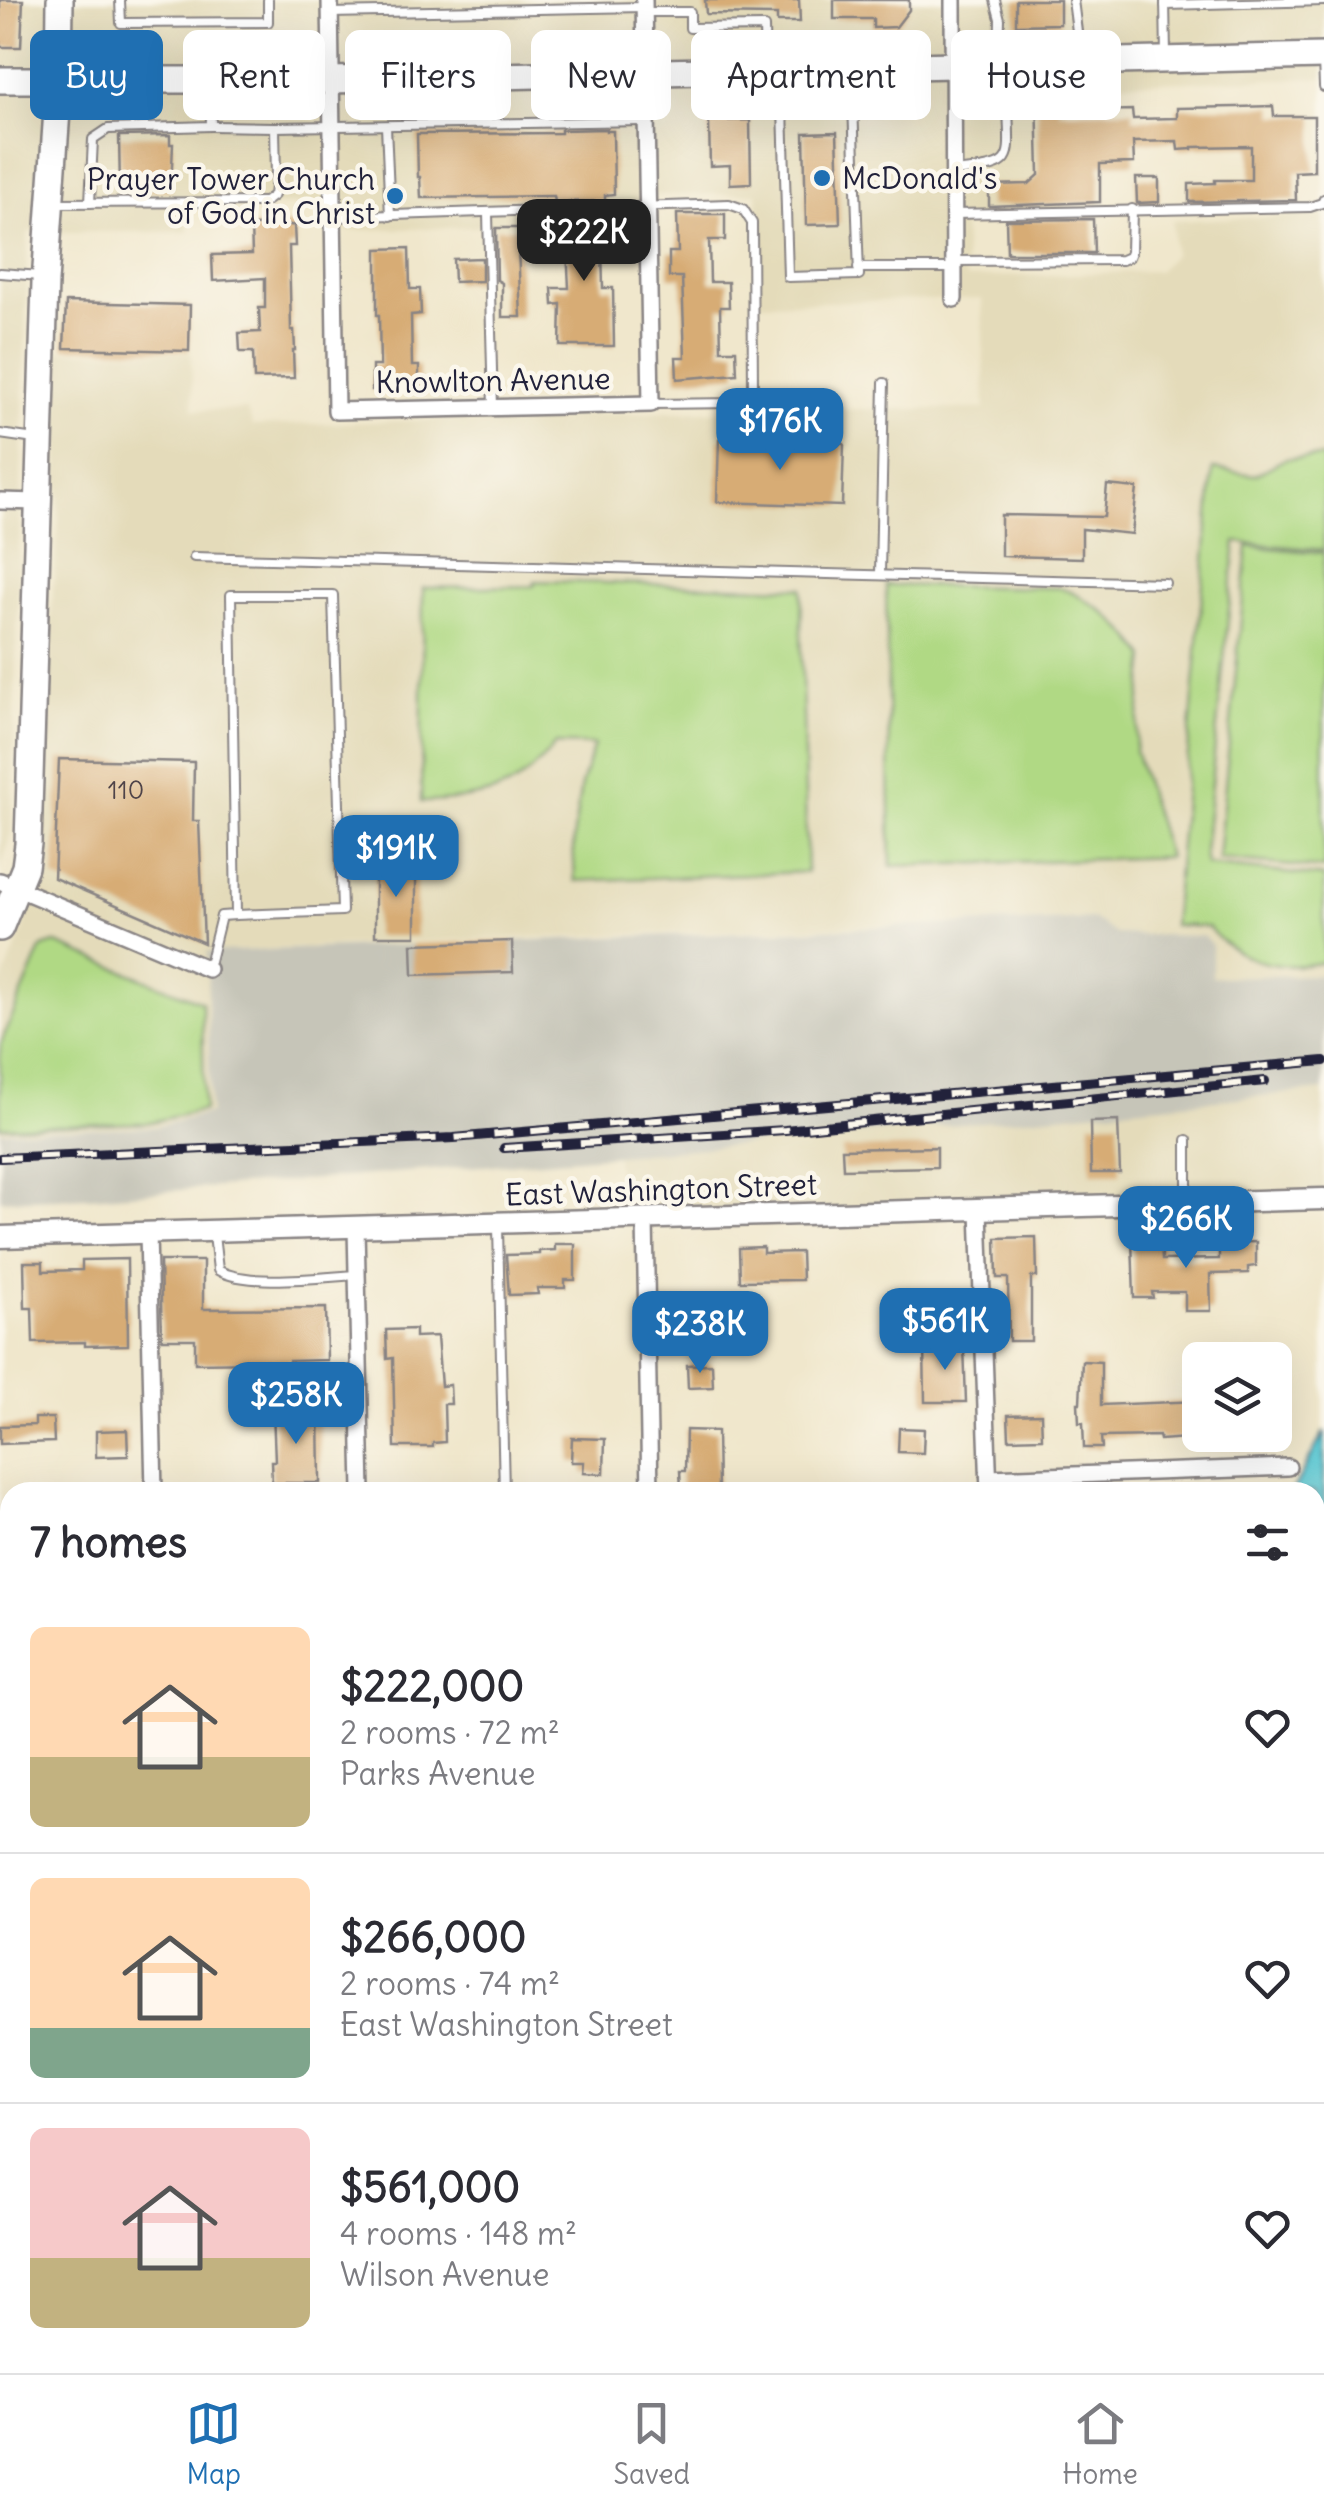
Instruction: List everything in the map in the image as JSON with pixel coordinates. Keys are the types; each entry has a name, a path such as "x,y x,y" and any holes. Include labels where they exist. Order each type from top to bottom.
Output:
{"main road":[{"path":"60,0 60,30"},
{"path":"1121,61 1323,56"},
{"path":"325,80 531,74"},
{"path":"0,80 30,81"},
{"path":"0,928 9,885 25,868 28,844 39,439 56,120"}],"street":[{"path":"953,0 954,30"},
{"path":"330,7 333,218"},
{"path":"954,120 954,299"},
{"path":"645,121 652,404"},
{"name":"Knowlton Avenue","path":"333,218 336,411 652,404"},
{"path":"0,500 38,502"},
{"path":"9,885 208,968"},
{"name":"East Washington Street","path":"0,1237 1324,1199"},
{"path":"980,1210 989,1482"},
{"path":"644,1219 650,1482"},
{"path":"356,1228 362,1482"},
{"path":"148,1232 154,1482"},
{"path":"1052,1482 1288,1467"}],"lane":[{"path":"120,0 121,23 268,22 268,0"},
{"path":"369,0 370,13"},
{"path":"995,0 1000,30"},
{"path":"1073,0 1078,30"},
{"path":"1166,60 1165,2 1324,2"},
{"path":"330,7 370,13 644,6 690,12 690,28 764,26 765,30"},
{"path":"1323,56 1324,87"},
{"path":"211,120 211,126"},
{"path":"777,120 788,277 859,275 854,120"},
{"path":"954,172 994,168 1004,162 1009,154 1008,120"},
{"path":"90,203 93,139 108,129 645,121"},
{"path":"386,126 390,216"},
{"path":"51,203 265,202 274,195 275,127"},
{"path":"954,214 1310,207 1324,199"},
{"path":"333,218 729,204 743,209 752,223 752,390 746,399 736,403 652,404"},
{"path":"858,268 1122,260 1131,252 1132,209"},
{"path":"488,214 492,408"},
{"path":"0,273 46,276"},
{"path":"880,574 884,383"},
{"path":"0,434 39,439"},
{"path":"194,557 1166,582"},
{"path":"208,968 221,916 236,916 342,911 333,595 230,595 236,916"},
{"path":"1188,1140 1188,1204"},
{"path":"498,1224 504,1482"},
{"path":"214,1231 218,1270 224,1274 254,1279 357,1275"}],"shaded area":[{"path":"0,0 1324,0 1324,78 1121,83 1121,30 951,30 951,120 1065,120 1065,217 963,219 966,278 1158,271 1174,254 1172,221 1324,215 1324,975 1211,977 1212,945 1203,936 1115,934 1094,919 449,940 208,952 215,1116 154,1127 0,1131 0,988 25,926 59,519 58,351 191,353 193,410 247,410 253,426 759,409 985,409 982,299 759,303 757,193 654,195 654,222 331,231 330,203 188,209 188,232 28,232 11,833 0,871"},
{"path":"1094,919 1116,934 1203,936 1212,945 1212,977 1324,975 1324,1090 705,1148 91,1197 0,1200 0,1131 154,1127 210,1113 207,952"},
{"path":"1324,1090 1324,1197 620,1217 616,1155"}],"green space":[{"path":"1324,457 1324,550 1236,542 1204,852 1206,865 1324,877 1324,962 1275,965 1246,957 1208,927 1173,925 1213,469 1255,475 1285,459"},
{"path":"1248,546 1324,553 1324,869 1218,859"},
{"path":"535,581 802,588 807,872 575,881 573,840 581,785 594,745 555,744 526,774 498,791 421,802 423,588 534,586"},
{"path":"886,585 1061,588 1086,600 1119,625 1146,657 1135,751 1168,857 891,866"},
{"path":"54,943 202,1002 204,1110 146,1123 0,1127 0,1045 42,947"}],"water":[{"path":"1324,1432 1324,1482 1297,1482"}],"building":[{"path":"0,0 23,0 21,47 0,47"},
{"path":"705,0 799,0 800,22 777,22 777,15 706,14"},
{"path":"834,0 909,0 909,10 896,27 873,28 873,19 834,19"},
{"path":"1016,0 1060,0 1060,24 1016,25"},
{"path":"1273,106 1274,116 1314,116 1314,171 1295,172 1296,200 1189,202 1189,184 1251,180 1251,146 1178,150 1177,141 1133,142 1134,163 1100,164 1100,202 989,206 989,185 1029,184 1039,175 1038,120 1121,120 1121,110 1132,110 1133,119 1177,118 1177,108"},
{"path":"750,120 751,183 730,184 730,165 710,166 709,121"},
{"path":"613,131 614,194 605,195 605,201 555,202 554,196 421,198 417,134"},
{"name":"McDonald's","path":"837,132 840,224 806,225 804,133"},
{"path":"170,135 171,190 120,190 119,136"},
{"path":"1136,178 1159,178 1159,202 1137,203"},
{"path":"677,214 725,214 725,240 709,240 710,282 728,282 729,307 720,307 721,350 736,350 737,374 677,379 676,357 685,357 682,277 669,277 669,252 678,252"},
{"path":"606,216 603,288 613,288 614,346 560,346 561,304 553,305 552,288 569,288 567,248 555,248 555,217"},
{"path":"1093,219 1094,253 1007,253 1006,220"},
{"path":"294,225 295,246 289,246 294,378 254,379 253,352 240,352 239,333 260,332 259,308 265,308 265,278 213,281 212,255 252,254 251,226"},
{"path":"496,228 524,228 525,248 518,248 521,317 502,317"},
{"path":"409,248 410,289 420,289 421,314 411,315 412,366 419,366 419,390 372,390 372,366 380,366 377,249"},
{"path":"482,258 482,281 454,282 453,259"},
{"path":"66,302 190,305 189,351 64,348"},
{"path":"719,439 844,444 842,506 717,502"},
{"path":"1107,485 1137,488 1132,534 1082,529 1082,558 1001,556 1001,515 1104,517"},
{"path":"59,759 194,762 193,821 199,821 204,943 54,878"},
{"path":"375,864 416,864 416,936 375,936"},
{"path":"512,941 513,972 413,975 412,944"},
{"path":"1118,1121 1120,1173 1091,1173 1090,1122"},
{"path":"937,1147 937,1167 843,1169 842,1149"},
{"path":"1036,1237 1037,1277 1031,1277 1031,1341 1009,1341 1008,1278 997,1278 996,1238"},
{"path":"1161,1239 1162,1260 1219,1259 1219,1243 1256,1242 1256,1266 1248,1267 1248,1273 1210,1274 1211,1311 1185,1311 1185,1292 1152,1292 1153,1298 1134,1298 1132,1240"},
{"path":"555,1244 575,1244 575,1280 565,1280 565,1288 537,1288 538,1294 509,1295 506,1255 539,1254 555,1250"},
{"path":"763,1247 763,1253 801,1252 802,1280 740,1281 739,1248"},
{"path":"127,1259 128,1345 33,1343 32,1308 25,1308 24,1262 43,1262 43,1271 82,1270 82,1260"},
{"path":"160,1261 203,1261 203,1309 326,1308 327,1360 289,1361 289,1371 258,1372 258,1362 195,1363 195,1339 162,1339"},
{"path":"415,1329 415,1337 437,1336 441,1386 450,1385 451,1404 444,1404 445,1442 433,1443 433,1447 395,1447 393,1358 387,1359 386,1330"},
{"path":"924,1344 964,1345 966,1402 925,1402"},
{"path":"1082,1361 1101,1362 1101,1405 1182,1402 1182,1438 1101,1437 1102,1448 1084,1448"},
{"path":"712,1364 713,1387 688,1388 687,1365"},
{"path":"319,1409 320,1482 272,1482 273,1410"},
{"path":"1041,1414 1042,1438 1009,1439 1008,1415"},
{"path":"35,1418 53,1418 54,1442 0,1444 0,1426 35,1425"},
{"path":"899,1428 924,1429 923,1453 898,1452"},
{"path":"127,1430 128,1456 96,1457 96,1431"},
{"path":"686,1430 717,1431 718,1482 681,1482 680,1471 685,1471"},
{"path":"572,1438 605,1439 604,1474 583,1473 584,1462 571,1462"}],"railway":[{"path":"0,1158 454,1138 1324,1061"},
{"path":"504,1148 785,1130 1265,1081"}],"place":[{"name":"McDonald's","path":"822,178"},
{"name":"Prayer Tower Church of God in Christ","path":"395,196"}]}
